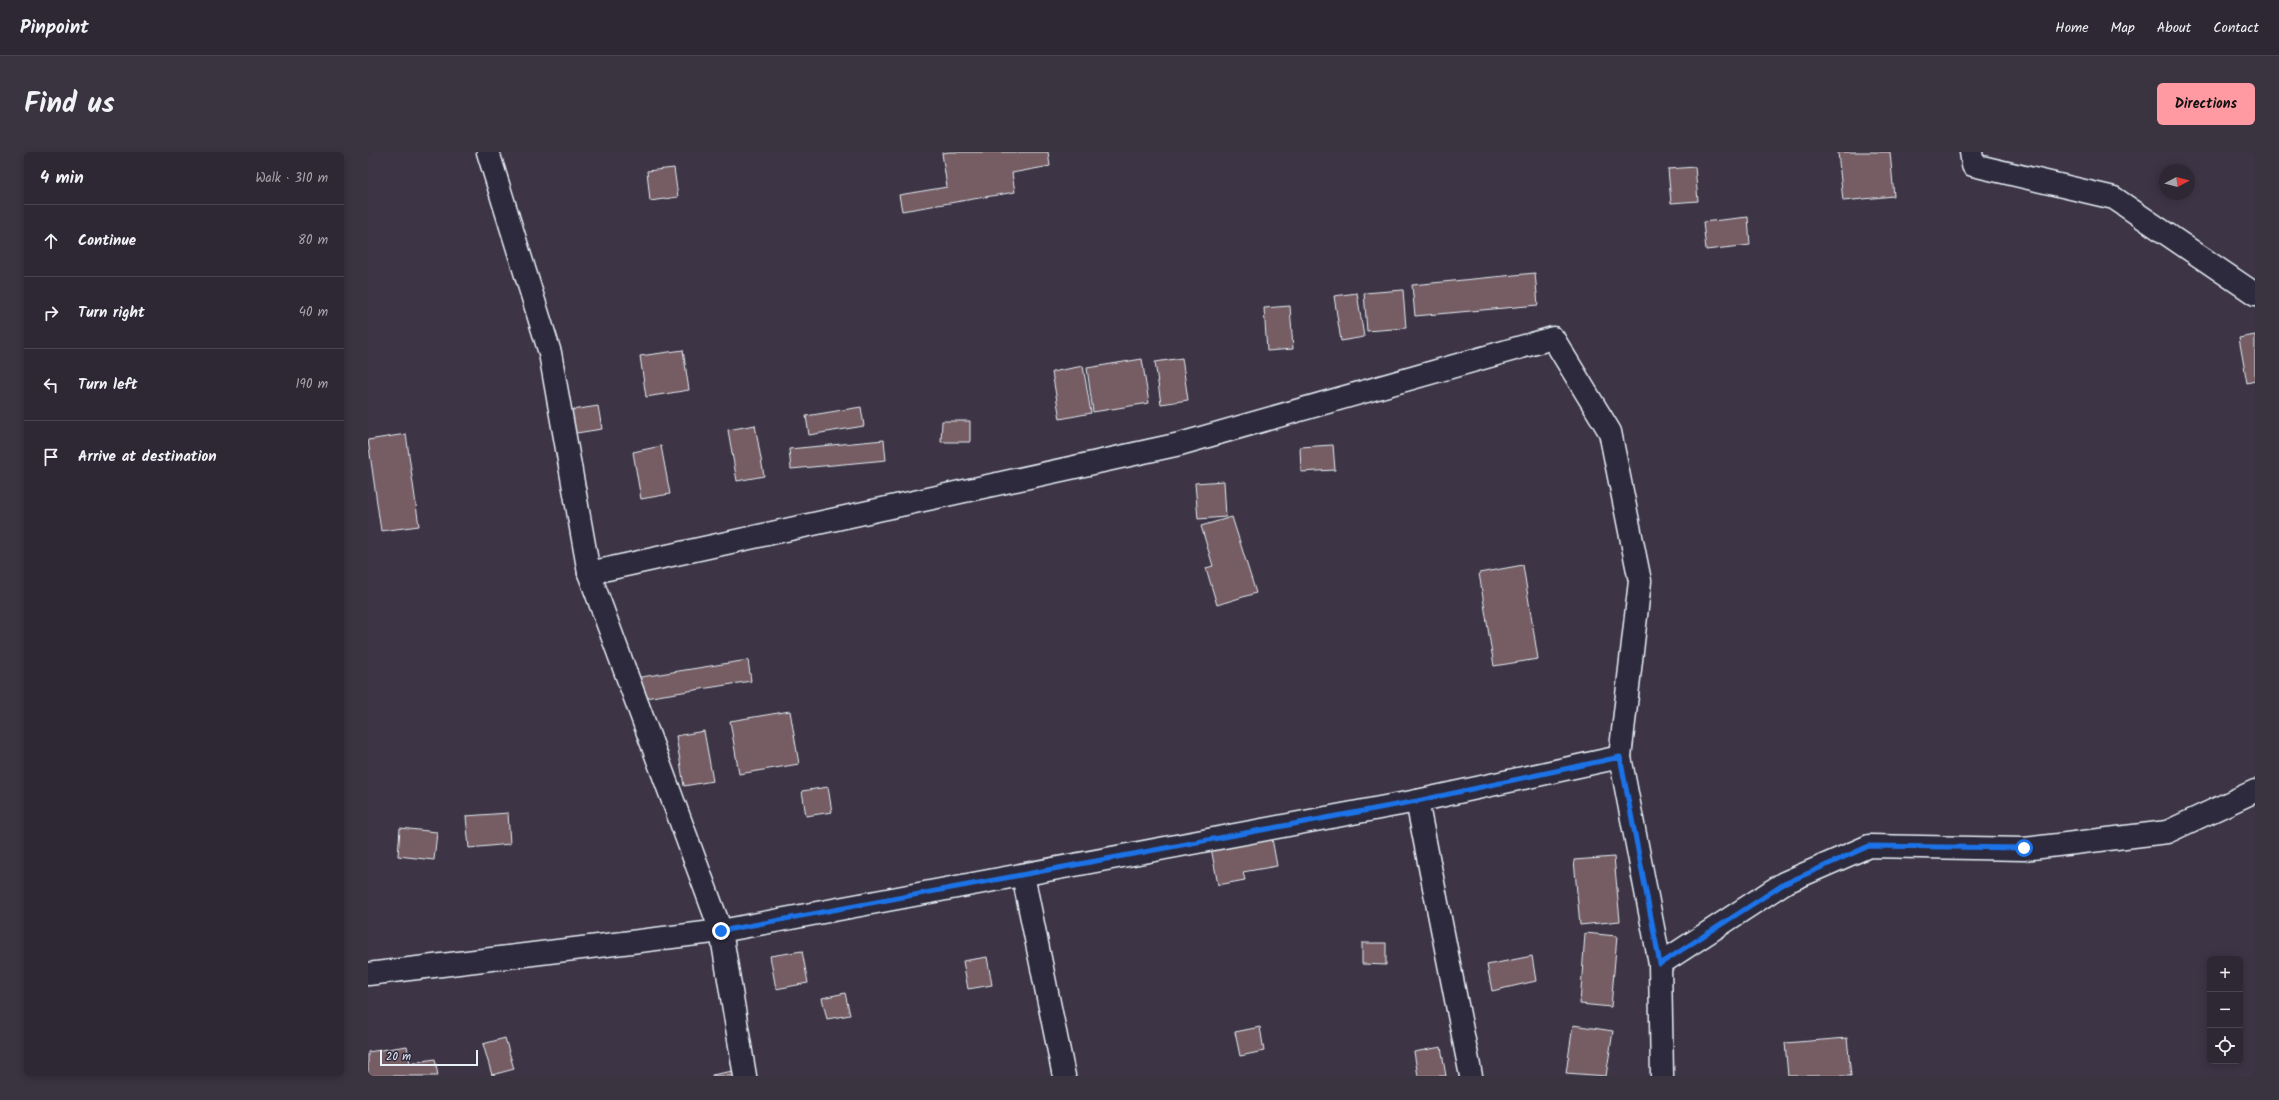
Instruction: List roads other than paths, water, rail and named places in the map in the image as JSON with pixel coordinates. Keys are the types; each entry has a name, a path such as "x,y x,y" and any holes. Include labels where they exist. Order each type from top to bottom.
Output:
{"street":[{"path":"488,152 550,353 589,573 721,931 746,1076"},
{"path":"1971,152 1973,165 2114,198 2255,294"},
{"path":"589,573 1180,444 1552,338 1610,432 1640,581 1620,757 1660,964 1662,1076"},
{"path":"368,974 721,931 1417,801 1620,757"},
{"path":"1660,964 1784,884 1869,846 2024,848 2167,832 2255,791"},
{"path":"1417,801 1471,1076"},
{"path":"1023,875 1064,1076"}]}
